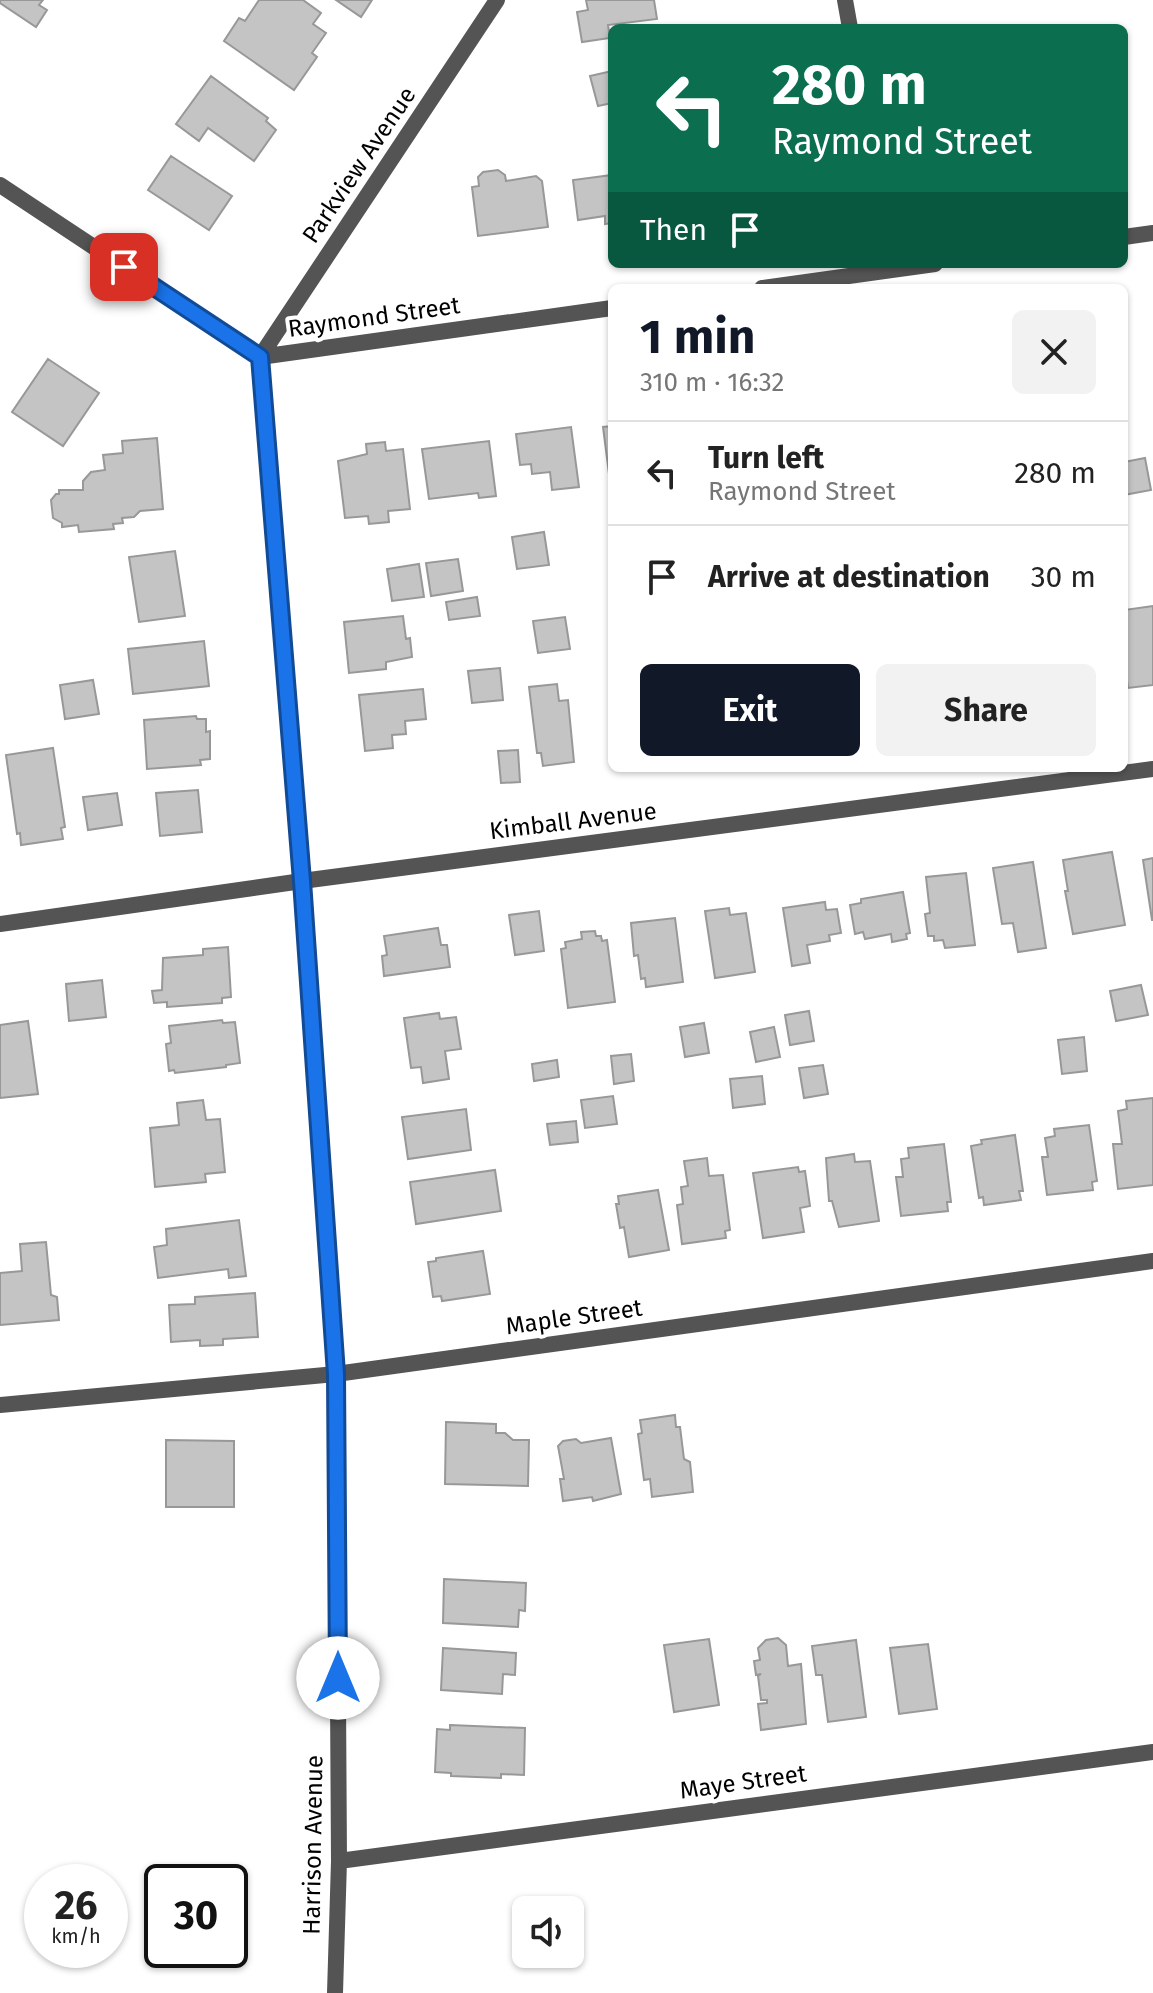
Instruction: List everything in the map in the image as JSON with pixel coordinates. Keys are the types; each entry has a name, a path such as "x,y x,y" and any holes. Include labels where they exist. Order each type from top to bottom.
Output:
{"street":[{"name":"Parkview Avenue","path":"260,357 497,0"},
{"path":"845,0 849,24"},
{"name":"Raymond Street","path":"0,185 260,357 608,309"},
{"path":"1128,236 1153,233"},
{"path":"786,284 884,268"},
{"name":"Harrison Avenue","path":"260,357 302,881 336,1374 339,1861 335,1993"},
{"name":"Kimball Avenue","path":"0,924 1153,769"},
{"name":"Maple Street","path":"0,1405 336,1374 1153,1261"},
{"name":"Maye Street","path":"339,1861 1153,1752"}],"building":[{"path":"0,0 43,0 39,5 47,10 36,27 0,3"},
{"path":"259,0 303,0 321,13 313,24 326,33 312,53 317,57 294,90 224,41 239,18 245,21"},
{"path":"336,0 372,0 361,17"},
{"path":"586,0 654,0 657,19 608,24 608,38 582,42 577,12 588,10"},
{"path":"608,72 608,104 598,106 590,76"},
{"path":"211,76 268,118 266,121 276,130 254,161 208,128 199,141 176,124"},
{"path":"171,156 232,196 209,230 148,190"},
{"path":"498,170 505,175 506,181 536,176 542,181 548,227 478,236 472,187 479,186 478,177 483,172"},
{"path":"608,176 608,224 605,224 605,216 578,220 573,180"},
{"path":"48,359 99,393 63,446 12,412"},
{"path":"608,426 608,466 603,427"},
{"path":"571,427 579,487 552,490 550,472 532,474 531,464 520,465 516,434"},
{"path":"157,438 163,509 140,511 134,517 122,518 123,523 113,524 114,529 79,532 78,525 62,527 62,523 53,518 51,500 59,494 59,490 83,490 83,481 91,472 105,470 103,455 123,453 122,441"},
{"path":"489,441 496,496 479,498 478,493 429,499 422,449"},
{"path":"385,442 386,451 403,449 410,509 388,511 389,522 369,524 368,516 345,518 338,461 367,454 366,444"},
{"path":"1145,458 1151,490 1128,494 1128,461"},
{"path":"544,532 549,565 517,569 512,537"},
{"path":"175,551 185,616 139,622 129,557"},
{"path":"458,559 463,591 431,596 426,563"},
{"path":"419,564 424,597 392,601 387,569"},
{"path":"477,597 480,616 449,620 446,602"},
{"path":"1153,606 1153,685 1128,688 1128,609"},
{"path":"403,616 412,657 386,662 386,669 349,673 344,622"},
{"path":"565,617 570,649 538,653 533,621"},
{"path":"204,641 209,686 133,694 128,649"},
{"path":"500,668 503,700 472,703 468,671"},
{"path":"93,680 99,714 65,719 60,685"},
{"path":"557,684 559,701 568,700 574,762 543,766 541,753 537,753 529,687"},
{"path":"423,689 426,719 405,721 406,734 392,735 393,748 365,751 359,695"},
{"path":"196,716 197,719 206,719 206,732 210,731 210,759 200,760 201,765 147,769 144,720"},
{"path":"53,748 65,827 61,828 63,839 21,845 6,755"},
{"path":"518,750 520,782 501,783 498,751"},
{"path":"198,790 202,832 160,836 156,793"},
{"path":"117,793 122,825 88,830 83,797"},
{"path":"1112,852 1125,925 1073,934 1063,860"},
{"path":"1153,858 1153,920 1152,920 1143,860"},
{"path":"1033,862 1046,948 1018,952 1013,923 1002,924 993,868"},
{"path":"966,873 975,945 945,948 943,940 934,941 934,936 928,936 925,914 930,913 926,877"},
{"path":"903,892 910,933 906,934 907,939 892,942 891,934 865,939 863,932 855,934 850,905 861,903 861,899"},
{"path":"825,902 826,910 837,909 841,933 829,935 830,941 807,945 810,963 792,966 783,908"},
{"path":"729,908 730,915 746,913 755,972 715,978 705,911"},
{"path":"539,911 544,951 515,955 509,915"},
{"path":"675,918 683,982 646,987 645,978 641,979 638,955 634,956 631,923"},
{"path":"438,928 441,945 447,945 450,967 384,976 382,956 387,955 384,936"},
{"path":"595,931 602,941 607,940 615,1002 568,1008 561,949 566,948 565,942 582,939 581,932"},
{"path":"228,947 231,997 222,998 222,1003 167,1007 167,1002 154,1003 152,991 162,990 163,958 203,955 203,949"},
{"path":"102,980 106,1017 69,1021 66,984"},
{"path":"1141,985 1148,1015 1116,1021 1110,991"},
{"path":"809,1011 814,1041 790,1045 785,1015"},
{"path":"439,1013 440,1019 456,1017 461,1049 445,1051 449,1079 423,1083 421,1067 411,1068 404,1018"},
{"path":"222,1020 223,1023 235,1022 240,1063 175,1073 174,1070 169,1071 166,1044 171,1043 169,1026"},
{"path":"28,1021 38,1094 0,1098 0,1025"},
{"path":"704,1023 709,1053 685,1057 680,1027"},
{"path":"774,1027 780,1057 756,1062 750,1032"},
{"path":"1084,1037 1087,1071 1062,1074 1058,1040"},
{"path":"631,1054 634,1081 614,1084 611,1056"},
{"path":"557,1060 559,1077 534,1081 532,1064"},
{"path":"823,1065 828,1094 804,1098 799,1068"},
{"path":"762,1076 765,1104 733,1108 730,1079"},
{"path":"613,1096 617,1124 585,1128 581,1100"},
{"path":"1153,1098 1153,1185 1118,1189 1113,1144 1122,1144 1118,1111 1127,1109 1126,1101"},
{"path":"203,1100 206,1120 220,1119 225,1172 205,1174 206,1182 155,1187 150,1128 179,1125 177,1103"},
{"path":"466,1109 471,1150 408,1159 402,1117"},
{"path":"576,1121 578,1142 550,1145 547,1124"},
{"path":"1089,1125 1097,1181 1092,1182 1093,1190 1047,1195 1042,1157 1048,1157 1045,1138 1055,1136 1054,1129"},
{"path":"1015,1135 1023,1191 1019,1191 1021,1200 984,1205 983,1197 979,1198 971,1146 982,1144 981,1140"},
{"path":"944,1144 951,1202 947,1202 948,1211 901,1216 896,1177 903,1177 901,1159 909,1158 908,1148"},
{"path":"854,1154 855,1162 870,1161 879,1221 839,1227 832,1201 829,1201 826,1158"},
{"path":"707,1158 709,1176 723,1175 730,1230 725,1231 726,1238 682,1244 677,1205 683,1204 681,1187 688,1186 684,1161"},
{"path":"798,1167 799,1172 805,1171 810,1206 800,1208 804,1232 763,1238 753,1173"},
{"path":"495,1170 501,1211 416,1224 410,1182"},
{"path":"658,1190 669,1250 629,1257 624,1227 620,1228 616,1204 619,1204 618,1196"},
{"path":"239,1220 246,1276 229,1278 228,1269 158,1278 154,1247 167,1245 166,1229"},
{"path":"46,1242 51,1295 57,1297 59,1320 0,1325 0,1273 22,1271 20,1244"},
{"path":"483,1251 490,1294 442,1301 441,1296 433,1297 428,1262"},
{"path":"255,1293 258,1337 223,1339 223,1345 200,1346 200,1340 171,1342 169,1305 195,1304 195,1297"},
{"path":"675,1415 676,1427 680,1427 684,1459 690,1462 693,1492 652,1497 650,1479 644,1480 638,1434 642,1433 640,1420"},
{"path":"446,1422 496,1424 496,1433 505,1433 513,1440 529,1440 528,1486 445,1484"},
{"path":"611,1438 621,1494 593,1501 592,1497 563,1501 560,1479 564,1479 558,1446 563,1441 576,1439 581,1443"},
{"path":"166,1440 234,1441 234,1507 166,1507"},
{"path":"444,1579 526,1583 525,1611 519,1610 518,1627 443,1623"},
{"path":"778,1638 786,1645 788,1666 801,1664 806,1724 761,1730 758,1704 767,1703 767,1700 761,1700 758,1676 761,1674 756,1675 754,1661 760,1660 758,1648 766,1640"},
{"path":"709,1639 719,1705 674,1712 664,1645"},
{"path":"856,1640 866,1717 828,1722 822,1675 816,1675 812,1646"},
{"path":"928,1644 937,1709 899,1714 890,1648"},
{"path":"443,1648 516,1653 515,1675 503,1674 502,1694 441,1690"},
{"path":"450,1725 525,1728 524,1775 501,1774 501,1778 451,1776 451,1773 435,1772 437,1729 450,1730"}],"route":[{"path":"124,267 260,357 302,881 336,1374 338,1678"}]}
